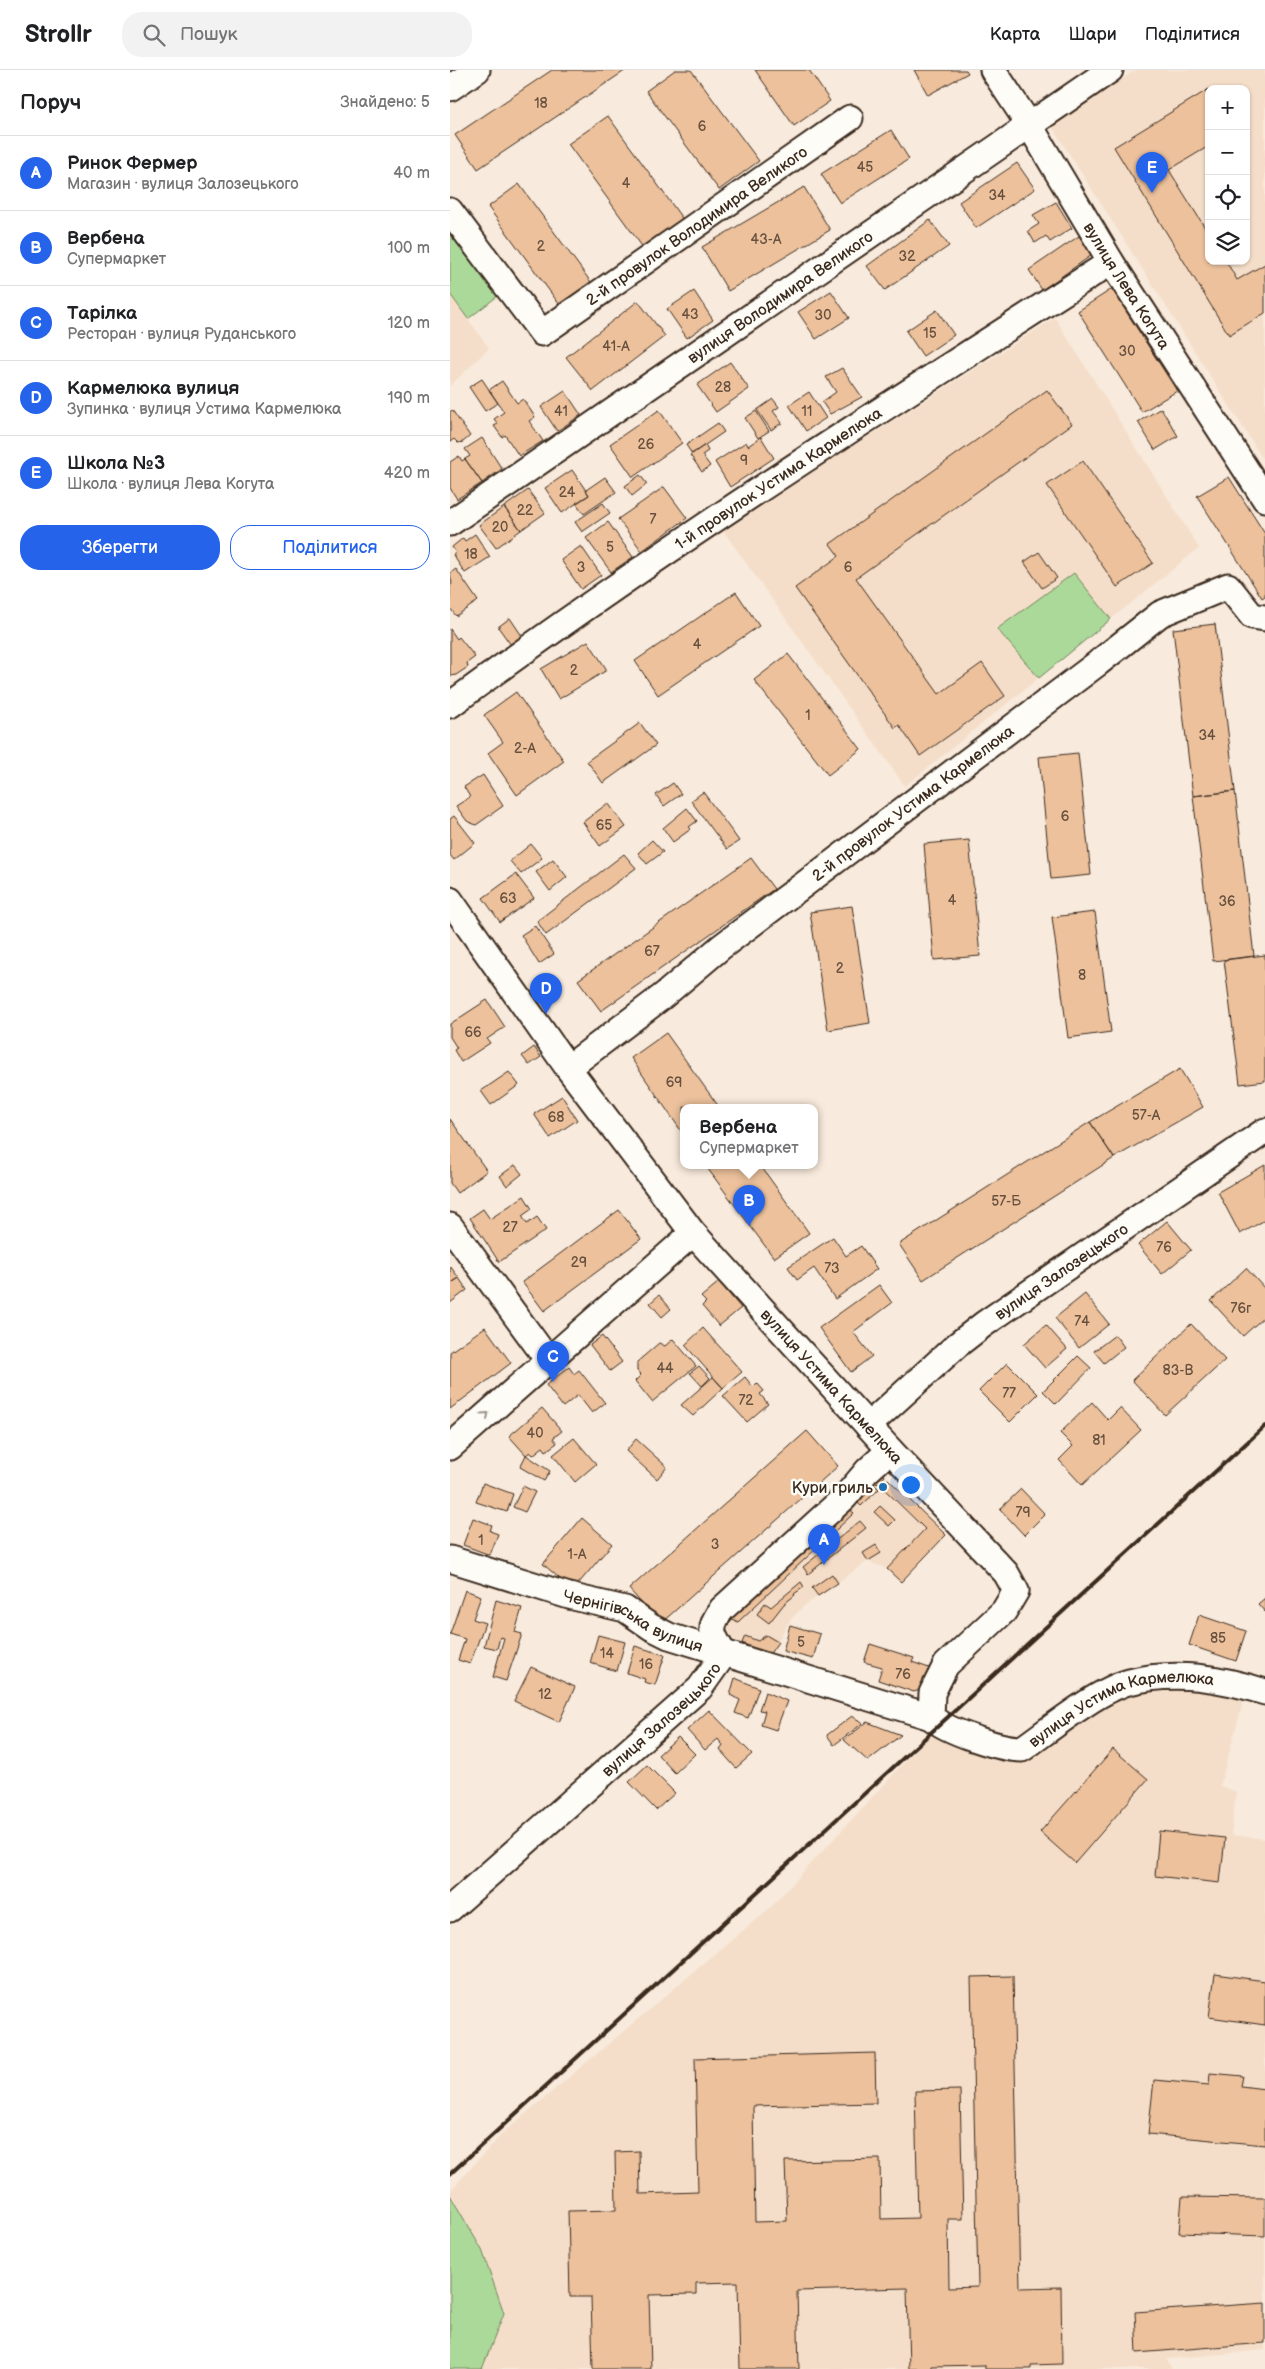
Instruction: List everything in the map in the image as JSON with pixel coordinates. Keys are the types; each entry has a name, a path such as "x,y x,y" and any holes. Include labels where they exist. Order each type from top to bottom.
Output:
{"street":[{"path":"450,88 477,70"},
{"name":"вулиця Лева Когута","path":"993,70 1030,126 1111,262 1265,499"},
{"name":"вулиця Володимира Великого","path":"450,523 1110,70"},
{"name":"2-й провулок Володимира Великого","path":"450,211 542,333 850,118"},
{"name":"1-й провулок Устима Кармелюка","path":"450,705 617,586 794,466 1111,262"},
{"name":"2-й провулок Устима Кармелюка","path":"568,1068 663,996 721,947 1090,669 1160,614 1228,586 1252,616 1265,618"},
{"name":"вулиця Устима Кармелюка","path":"450,900 568,1068 693,1233 890,1450 1006,1573 1016,1591 1004,1611 946,1665 932,1693 931,1717 939,1725 1010,1749 1022,1749 1095,1698 1128,1682 1171,1676 1215,1678 1259,1684"},
{"name":"вулиця Залозецького","path":"868,1426 957,1345 984,1324 1265,1131"},
{"path":"450,1226 548,1360"},
{"path":"450,1447 693,1233"},
{"name":"вулиця Залозецького","path":"450,1909 700,1688 724,1654 712,1635 712,1622 722,1609 845,1497 867,1471 890,1450"},
{"name":"Чернігівська вулиця","path":"450,1560 569,1596 625,1609 651,1628 724,1654 931,1717"}],"shaded area":[{"path":"1136,70 1265,70 1265,462 1051,125"},
{"path":"450,294 489,348 450,386"},
{"path":"1055,318 1199,548 905,786 722,529"},
{"path":"880,1470 946,1535 901,1582 887,1569 868,1561 803,1607 791,1619 769,1655 719,1633 724,1623"},
{"path":"1129,1685 1246,1691 1220,1786 1236,1792 1231,1835 1265,1839 1265,2350 1166,2359 1172,2369 482,2369 504,2313 450,2195 450,2191 504,2132 771,1907 939,1725 1009,1748"}],"green space":[{"path":"450,227 499,295 468,319 450,294"},
{"path":"1074,573 1111,619 1039,678 997,629"},
{"path":"450,2195 482,2250 504,2313 482,2369 450,2369"}],"building":[{"path":"552,70 626,70 478,169 455,135"},
{"path":"675,70 691,70 759,161 719,190 646,91"},
{"path":"755,70 809,70 830,101 794,126"},
{"path":"914,70 966,70 968,73 928,95"},
{"path":"1205,91 1205,148 1169,170 1205,228 1205,265 1228,265 1237,280 1265,264 1265,313 1229,335 1114,147"},
{"path":"608,116 684,221 644,249 568,144"},
{"path":"891,130 909,159 840,203 821,174"},
{"path":"1017,163 1035,189 976,228 959,202"},
{"path":"519,184 593,285 562,308 488,207"},
{"path":"804,187 830,230 728,291 702,247"},
{"path":"1056,202 1072,228 1050,242 1046,236 1035,243 1028,231 1039,224 1033,215"},
{"path":"930,220 949,246 885,290 867,266"},
{"path":"1079,236 1092,255 1042,290 1029,270"},
{"path":"1112,289 1177,391 1142,412 1078,311"},
{"path":"694,291 713,320 687,338 667,309"},
{"path":"831,291 849,318 816,339 798,312"},
{"path":"638,301 665,336 593,391 566,357"},
{"path":"937,310 954,335 923,356 906,331"},
{"path":"730,362 749,389 716,412 697,385"},
{"path":"842,368 862,397 830,414 822,402 836,392 826,377"},
{"path":"482,379 498,403 485,411 469,387"},
{"path":"502,381 517,403 523,399 535,417 529,421 543,441 519,456 505,435 502,437 494,426 498,424 494,419 504,412 489,390"},
{"path":"1047,390 1072,424 856,578 939,694 982,663 1005,696 920,756 899,725 895,728 795,588 839,556 830,544"},
{"path":"565,391 581,415 557,431 541,407"},
{"path":"809,392 826,418 806,431 789,405"},
{"path":"773,399 779,407 773,411 782,423 771,430 757,410"},
{"path":"1161,408 1178,436 1155,450 1138,422"},
{"path":"452,410 470,436 463,442 458,443 454,439 450,442 450,412"},
{"path":"659,410 682,443 633,477 610,444"},
{"path":"756,411 769,431 758,438 745,418"},
{"path":"718,423 724,432 692,454 686,445"},
{"path":"761,437 774,458 730,487 715,462 746,442 748,446"},
{"path":"482,438 502,469 482,483 465,459 470,456 465,449"},
{"path":"705,445 708,451 702,455 710,466 702,472 690,455"},
{"path":"459,456 462,461 465,459 482,483 457,499 450,488 450,462"},
{"path":"1083,461 1153,563 1117,587 1047,485"},
{"path":"572,470 589,495 562,513 545,488"},
{"path":"640,475 647,484 632,496 625,486"},
{"path":"605,477 616,492 584,514 576,503 589,495 586,490"},
{"path":"1229,477 1265,534 1265,596 1262,598 1197,496"},
{"path":"664,487 687,518 642,551 618,519"},
{"path":"528,490 545,513 521,530 504,507"},
{"path":"603,503 610,513 582,532 575,522"},
{"path":"504,507 521,530 496,548 479,525"},
{"path":"608,522 633,557 611,572 586,538"},
{"path":"475,534 490,557 465,573 453,555 456,553 452,547 463,538 465,541"},
{"path":"581,546 601,575 581,589 561,560"},
{"path":"1039,552 1057,578 1042,588 1024,562"},
{"path":"456,569 478,601 456,616 450,608 450,586 452,584 450,573"},
{"path":"736,592 759,626 658,695 635,661"},
{"path":"510,618 522,636 511,645 498,627"},
{"path":"1215,624 1235,791 1193,796 1173,629"},
{"path":"450,629 475,657 467,663 468,667 456,675 450,676"},
{"path":"588,641 607,670 559,699 541,669"},
{"path":"788,654 861,749 828,775 754,680"},
{"path":"516,692 564,761 517,795 488,753 503,742 484,715"},
{"path":"640,723 656,745 603,783 587,761"},
{"path":"1078,753 1091,875 1051,879 1039,757"},
{"path":"483,775 503,806 476,825 467,821 456,806 470,797 464,787"},
{"path":"673,783 681,794 664,806 656,795"},
{"path":"1235,791 1254,956 1213,961 1193,796"},
{"path":"703,792 739,841 727,849 691,801"},
{"path":"608,803 626,827 600,846 583,822"},
{"path":"687,808 697,821 689,827 691,829 673,842 663,828"},
{"path":"454,816 475,843 454,860 450,855 450,819"},
{"path":"652,840 663,852 647,864 638,853"},
{"path":"969,840 980,956 934,960 924,844"},
{"path":"531,844 542,858 521,874 510,861"},
{"path":"624,854 636,868 546,935 537,921"},
{"path":"751,858 774,889 601,1011 578,980"},
{"path":"553,859 567,877 550,891 536,872"},
{"path":"516,874 534,898 500,922 483,898"},
{"path":"852,906 870,1023 828,1030 810,912"},
{"path":"1095,912 1111,1032 1068,1038 1052,917"},
{"path":"535,926 554,954 539,964 521,935"},
{"path":"1265,955 1265,1081 1240,1084 1224,960"},
{"path":"487,1000 505,1027 487,1039 490,1043 461,1062 454,1050 457,1048 450,1037 450,1024"},
{"path":"666,1033 717,1104 680,1104 680,1129 631,1058"},
{"path":"534,1047 541,1057 529,1065 522,1056"},
{"path":"1180,1069 1203,1107 1114,1158 1090,1122"},
{"path":"509,1072 519,1085 491,1105 481,1091"},
{"path":"562,1096 577,1120 550,1138 534,1114"},
{"path":"450,1119 487,1171 457,1193 450,1183"},
{"path":"1090,1122 1114,1158 923,1280 899,1244"},
{"path":"515,1165 522,1174 507,1186 500,1176"},
{"path":"1265,1165 1265,1220 1240,1234 1218,1192"},
{"path":"708,1169 763,1169 809,1233 774,1258"},
{"path":"524,1196 532,1209 522,1216 527,1224 537,1217 546,1230 499,1262 470,1218 483,1209 490,1219"},
{"path":"619,1210 641,1239 544,1311 522,1282"},
{"path":"1167,1221 1191,1250 1162,1274 1138,1245"},
{"path":"833,1237 846,1256 861,1246 877,1269 835,1299 814,1268 797,1280 788,1267"},
{"path":"450,1266 459,1278 450,1284"},
{"path":"1246,1268 1265,1289 1265,1316 1243,1336 1211,1301"},
{"path":"459,1278 467,1290 450,1303 450,1284"},
{"path":"719,1282 741,1308 719,1326 702,1306 706,1302 701,1297"},
{"path":"879,1285 892,1303 853,1332 872,1356 851,1372 819,1328"},
{"path":"1085,1294 1109,1324 1079,1348 1055,1318"},
{"path":"659,1295 671,1309 662,1317 650,1303"},
{"path":"1191,1324 1225,1360 1165,1415 1132,1380"},
{"path":"1046,1325 1067,1349 1045,1368 1024,1344"},
{"path":"485,1327 511,1363 450,1409 450,1352"},
{"path":"703,1328 742,1372 723,1388 685,1345"},
{"path":"1115,1335 1124,1347 1104,1363 1094,1351"},
{"path":"602,1336 622,1362 610,1371 590,1345"},
{"path":"673,1339 696,1366 652,1402 635,1381 641,1375 637,1371 637,1362 659,1343 665,1346"},
{"path":"1078,1356 1091,1368 1056,1404 1043,1391"},
{"path":"1007,1363 1038,1394 1010,1422 979,1391"},
{"path":"699,1366 710,1378 702,1386 690,1373"},
{"path":"569,1367 574,1374 579,1370 605,1403 592,1413 578,1395 563,1407 546,1385"},
{"path":"713,1377 723,1388 693,1416 681,1405"},
{"path":"745,1377 753,1387 757,1383 764,1391 760,1394 768,1404 747,1422 723,1396"},
{"path":"1092,1402 1108,1420 1120,1408 1141,1430 1082,1485 1059,1460 1073,1446 1060,1433"},
{"path":"542,1408 562,1431 553,1438 557,1443 546,1451 543,1447 533,1455 530,1452 526,1455 509,1436"},
{"path":"807,1431 838,1466 660,1624 629,1589"},
{"path":"574,1438 596,1464 575,1482 553,1455"},
{"path":"636,1439 667,1467 657,1479 626,1451"},
{"path":"526,1455 550,1471 544,1481 520,1467"},
{"path":"880,1470 885,1476 877,1484 871,1478"},
{"path":"888,1479 946,1535 901,1582 887,1569 925,1529 881,1486"},
{"path":"872,1482 879,1489 861,1506 854,1499"},
{"path":"483,1483 513,1494 507,1512 476,1502"},
{"path":"523,1486 535,1492 525,1512 513,1507"},
{"path":"1021,1489 1045,1514 1024,1535 1000,1509"},
{"path":"846,1506 854,1513 738,1622 729,1617"},
{"path":"880,1506 895,1520 889,1526 874,1512"},
{"path":"473,1518 492,1525 490,1531 498,1534 490,1555 463,1545"},
{"path":"582,1518 612,1544 573,1590 543,1564"},
{"path":"860,1521 866,1528 808,1574 803,1567"},
{"path":"876,1545 881,1553 868,1561 863,1553"},
{"path":"832,1574 838,1583 818,1596 812,1588"},
{"path":"801,1582 804,1587 784,1604 769,1623 757,1614 765,1603 771,1607"},
{"path":"465,1590 481,1596 473,1619 485,1623 470,1664 458,1660 465,1639 450,1634"},
{"path":"1265,1598 1265,1612 1258,1604"},
{"path":"496,1600 522,1608 515,1632 522,1634 506,1681 493,1677 504,1638 500,1637 497,1649 484,1646"},
{"path":"1199,1615 1246,1631 1236,1661 1189,1645"},
{"path":"790,1625 820,1634 813,1659 783,1651"},
{"path":"598,1635 625,1642 617,1671 590,1663"},
{"path":"766,1635 778,1642 769,1655 742,1643 745,1636 758,1641"},
{"path":"870,1644 914,1658 912,1662 929,1668 922,1689 914,1692 878,1680 882,1667 864,1662"},
{"path":"635,1646 665,1655 655,1685 644,1682 645,1679 627,1673"},
{"path":"531,1667 575,1687 559,1722 514,1701"},
{"path":"735,1678 759,1688 748,1718 735,1713 740,1700 730,1695"},
{"path":"765,1692 787,1701 776,1730 761,1725 765,1711 759,1710"},
{"path":"709,1710 752,1754 736,1768 720,1750 723,1746 718,1739 705,1750 687,1730"},
{"path":"852,1716 863,1723 834,1745 827,1735"},
{"path":"867,1722 901,1735 868,1761 844,1740"},
{"path":"678,1737 695,1754 675,1773 658,1755"},
{"path":"1113,1749 1148,1779 1075,1863 1040,1832"},
{"path":"647,1765 675,1793 656,1810 629,1782"},
{"path":"1159,1831 1225,1838 1220,1883 1155,1876"},
{"path":"1215,1974 1265,1981 1265,2025 1209,2017"},
{"path":"1013,1976 1020,2288 1061,2287 1062,2364 1031,2365 1031,2369 985,2369 985,2365 932,2366 932,2369 909,2369 907,2288 797,2291 799,2369 740,2369 738,2282 696,2283 696,2294 649,2295 651,2369 593,2369 591,2297 570,2297 568,2211 616,2210 615,2152 639,2151 640,2194 698,2192 695,2058 875,2053 876,2103 753,2106 755,2222 787,2221 785,2161 880,2159 881,2219 918,2218 915,2091 960,2090 963,2219 948,2219 949,2288 978,2287 971,1977"},
{"path":"1210,2073 1243,2076 1241,2086 1265,2089 1265,2145 1148,2134 1154,2080 1209,2085"},
{"path":"1182,2197 1265,2198 1265,2236 1179,2233"},
{"path":"1265,2303 1265,2343 1137,2353 1135,2312"}],"railway":[{"path":"450,2174 1265,1426"}],"place":[{"name":"Школа №3","path":"1152,193"},
{"name":"Кармелюка вулиця","path":"546,1014"},
{"name":"Вербена","path":"749,1226"},
{"name":"Тарiлка","path":"553,1382"},
{"name":"Кури гриль","path":"883,1487"},
{"name":"Ринок Фермер","path":"824,1565"}]}
